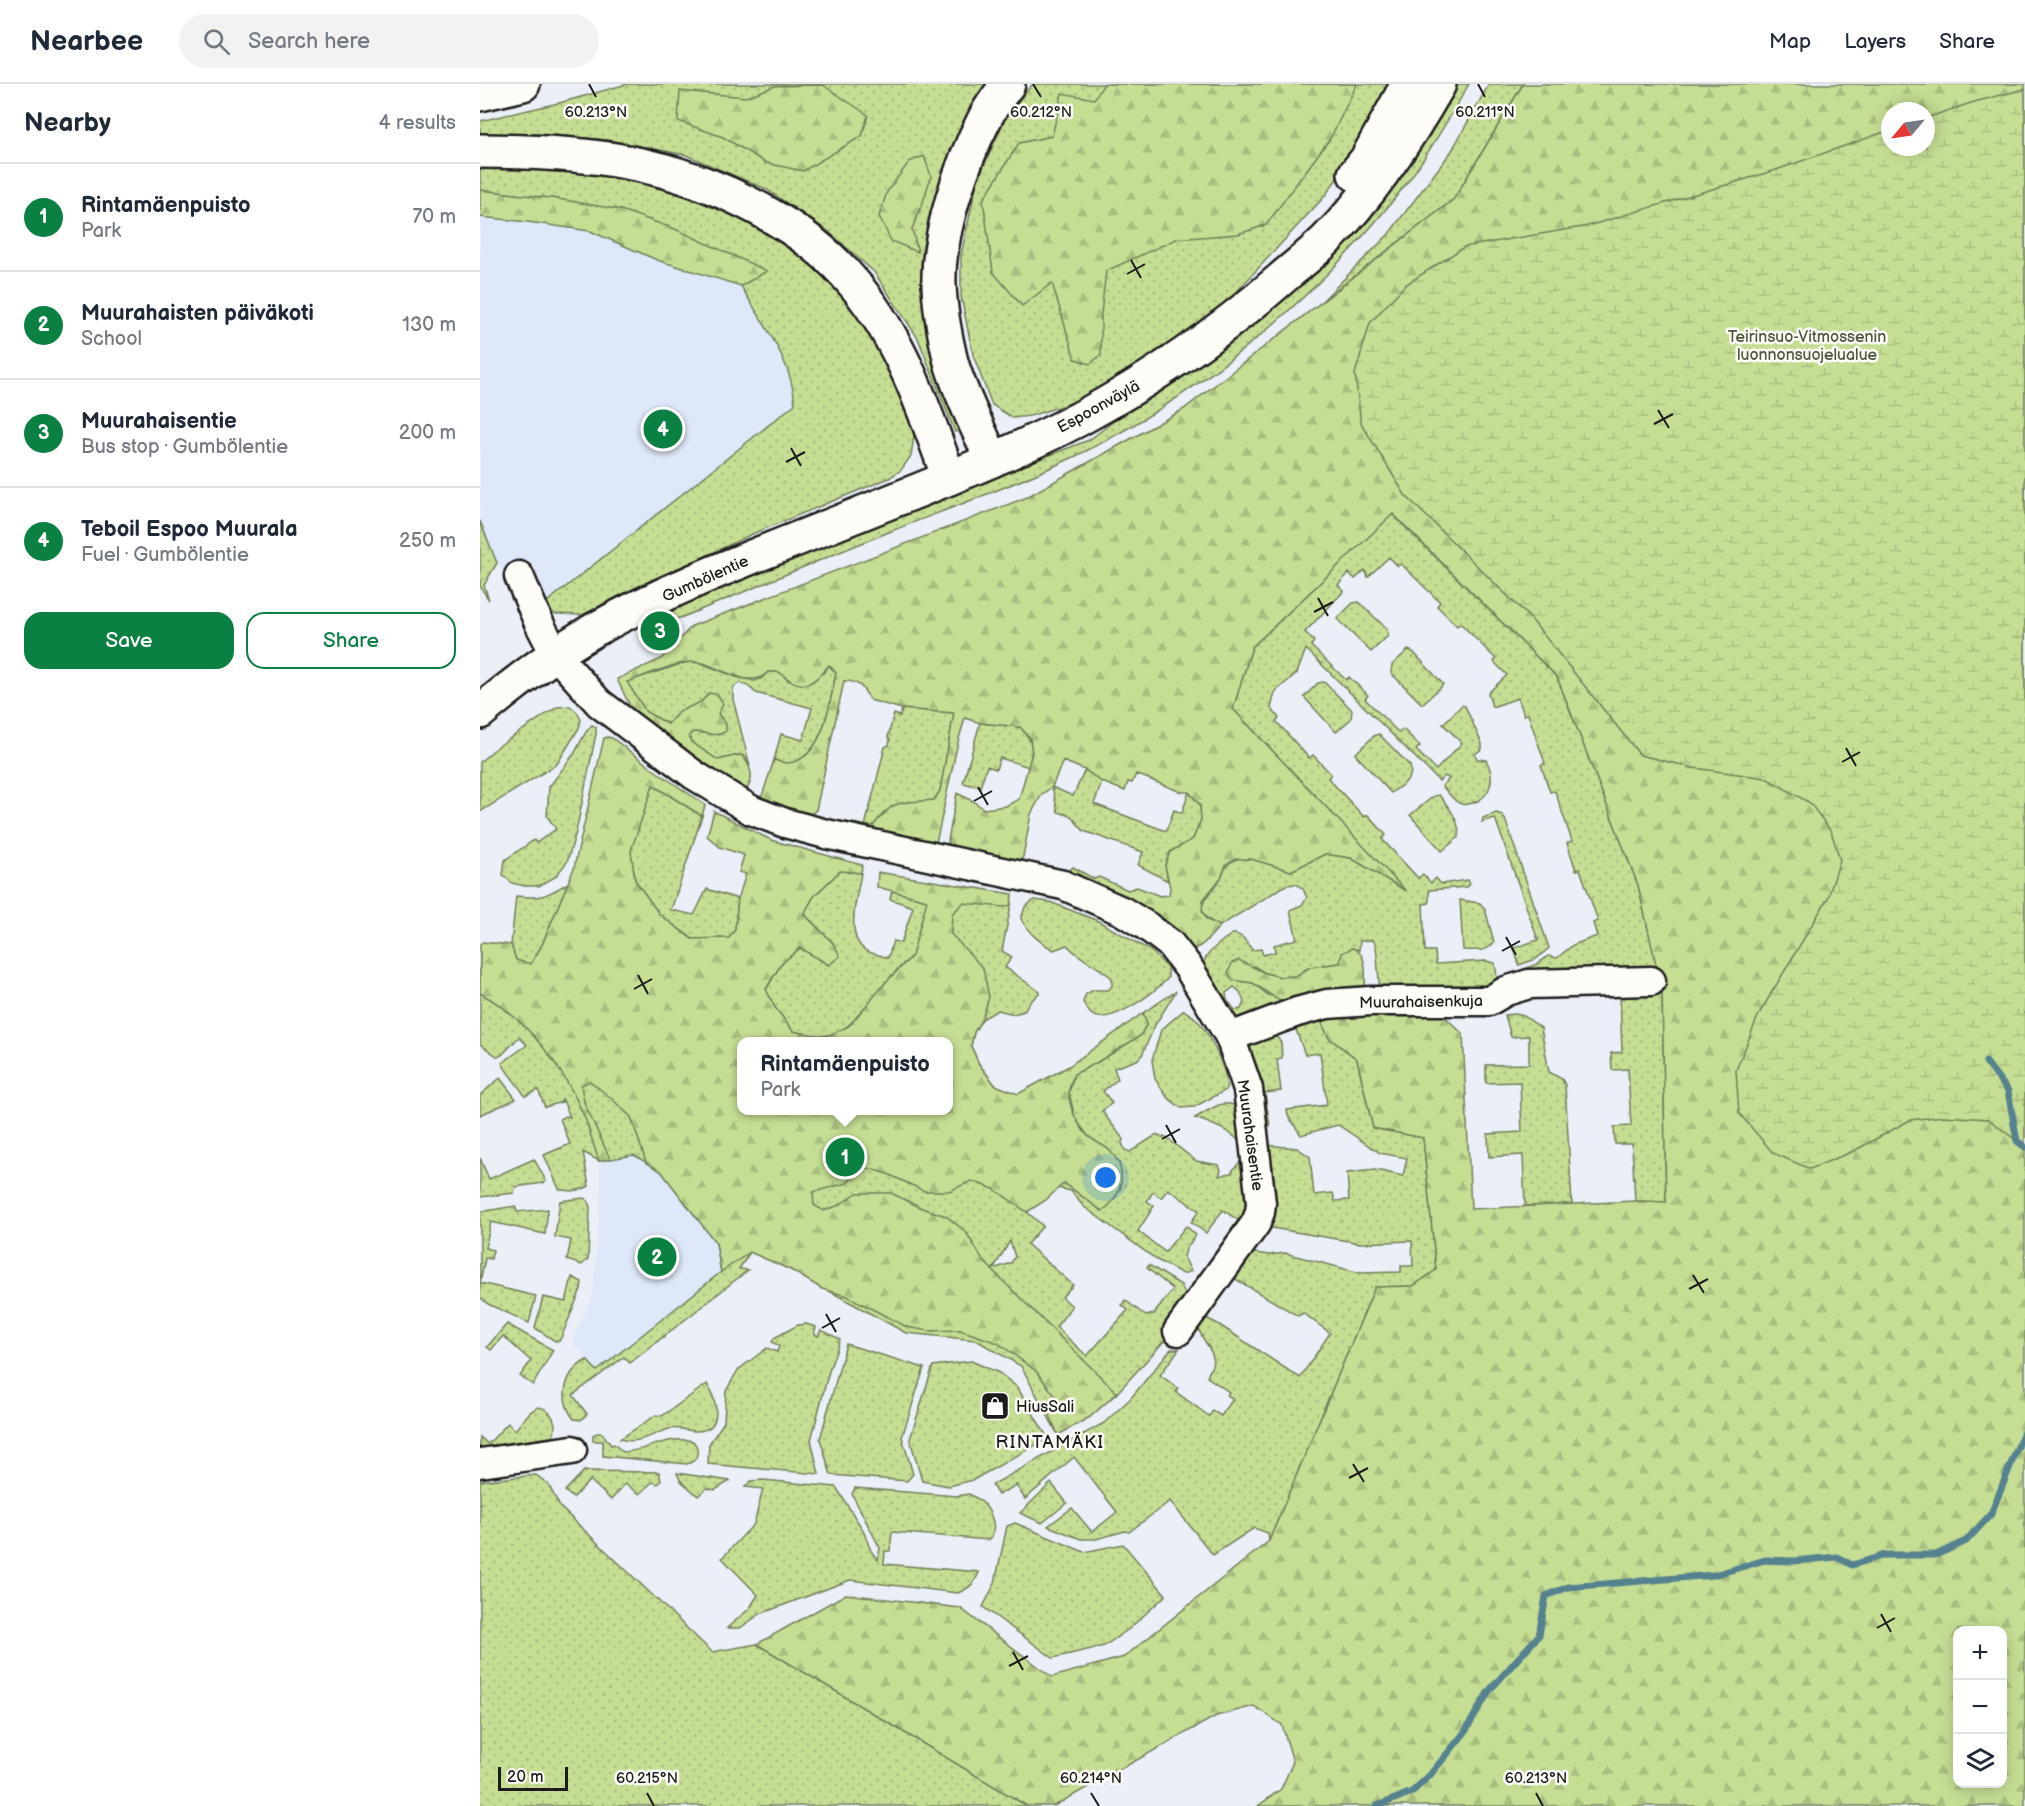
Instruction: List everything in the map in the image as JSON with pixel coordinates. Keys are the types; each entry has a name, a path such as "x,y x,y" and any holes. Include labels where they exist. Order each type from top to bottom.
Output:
{"main road":[{"path":"480,94 523,84"},
{"path":"992,460 952,364 942,316 939,283 943,241 968,154 986,116 1008,84"},
{"name":"Espoonväylä","path":"1238,317 1367,159 1408,84"},
{"name":"Espoonväylä","path":"949,478 1079,418 1158,372 1238,317 1326,240 1371,189 1414,128 1439,84"},
{"path":"480,151 581,155 624,160 675,173 715,187 751,205 822,248 856,286 895,346 928,421 949,478"},
{"name":"Gumbölentie","path":"480,712 555,654 630,611 690,584 949,478"}],"street":[{"name":"Muurahaisentie","path":"519,576 538,623 555,654 599,704 694,775 751,810 785,823 826,834 1063,885 1122,911 1170,944 1188,967 1230,1037 1248,1089 1260,1187 1260,1212 1256,1223 1178,1331"},
{"name":"Muurahaisenkuja","path":"1230,1037 1297,1012 1327,1004 1371,1001 1489,1001 1506,991 1529,984 1651,981"},
{"path":"480,1462 572,1450"}],"shaded area":[{"path":"480,217 590,231 657,260 741,286 788,364 794,386 795,404 542,606 497,563 480,521"},
{"path":"633,1155 661,1171 716,1243 721,1272 596,1372 572,1340 592,1297 601,1193 599,1161"}],"green space":[{"path":"627,84 992,84 935,232 963,429 955,432 918,338 874,272 828,231 766,189 686,155 607,140 538,134 480,137 480,121 563,102"},
{"path":"1033,84 1395,84 1370,132 1324,197 1229,300 1159,353 1103,387 1074,402 1030,416 1013,418 992,405 973,355 961,296 961,255 977,182 1008,112"},
{"path":"1104,84 1357,84 1331,137 1266,225 1238,234 1176,239 1106,271 1101,314 1101,355 1090,364 1075,359 1052,283 1022,306 993,272 983,200 1019,143 1052,136 1062,93 1094,99"},
{"path":"1451,84 1469,84 1417,169 1376,221 1341,260 1264,333 1178,397 1134,425 1039,473 680,618 674,619 670,614 686,601 848,533 1089,440 1203,361"},
{"path":"1489,84 1523,84 1454,199 1321,302 1388,235 1451,152"},
{"name":"Teirinsuo-Vitmossenin luonnonsuojelualue","path":"1523,84 2025,84 2025,1806 1258,1806 1281,1789 1293,1762 1282,1725 1254,1706 1216,1716 1054,1806 1027,1806 757,1644 846,1594 960,1608 1052,1677 1124,1657 1269,1541 1375,1287 1413,1286 1436,1270 1423,1138 1373,1128 1357,1059 1329,1038 1319,1017 1349,1011 1443,1015 1463,1034 1471,1209 1635,1201 1666,1202 1662,991 1638,885 1557,677 1393,514 1252,647 1233,709 1406,891 1351,858 1325,854 1291,871 1251,859 1236,859 1226,865 1221,878 1203,900 1202,911 1207,920 1220,926 1198,947 1188,950 1068,872 1073,867 1094,879 1099,877 1128,890 1137,887 1160,896 1169,895 1170,888 1165,865 1170,852 1193,839 1201,820 1200,805 1189,792 1181,792 1136,774 1132,783 1128,782 1125,791 1102,782 1085,770 1063,761 1052,787 1042,794 1031,814 1023,857 1019,861 947,846 957,793 984,809 1006,806 1019,799 1032,753 1030,738 1020,727 980,723 965,718 935,848 826,821 873,826 881,816 899,803 934,800 940,791 954,713 902,709 870,700 860,686 844,681 816,810 807,817 761,799 774,760 788,763 800,759 810,752 817,741 828,713 836,673 829,665 812,682 801,685 787,679 779,672 768,672 761,677 745,679 695,662 675,665 627,682 646,712 668,724 679,712 700,702 709,693 718,695 723,704 718,714 726,724 726,731 714,735 692,732 689,736 691,742 718,760 743,756 751,774 750,783 744,792 639,725 617,679 661,659 692,626 1025,498 1184,409 1454,199"},
{"path":"823,85 868,115 862,136 803,171 766,163 723,137 678,121 680,91 746,97 775,86"},
{"name":"Teirinsuo-Vitmossenin luonnonsuojelualue","path":"2025,89 2025,1147 1988,1119 1944,1116 1910,1120 1854,1151 1810,1169 1773,1153 1739,1113 1736,1070 1759,1014 1828,898 1840,860 1831,831 1810,803 1766,778 1694,768 1640,755 1531,619 1405,495 1361,423 1355,374 1370,323 1405,285 1464,247 1588,226 1773,171 1881,133 1881,156 1935,156 1935,115"},
{"path":"924,156 931,176 912,229 918,252 891,241 879,216 887,192 909,162"},
{"path":"526,164 678,184 736,210 826,268 883,346 912,420 914,436 911,456 901,470 889,478 752,534 582,615 555,614 542,606 795,404 793,388 782,357 741,286 766,271 558,199 480,190 480,165"},
{"path":"480,190 558,199 621,210 675,229 767,271 741,286 657,260 590,231 480,217"},
{"path":"1392,514 1557,677 1638,885 1658,972 1530,977 1521,970 1537,964 1548,956 1557,958 1573,945 1597,936 1593,923 1598,921 1580,869 1576,870 1567,843 1572,841 1555,791 1550,792 1541,765 1545,763 1528,714 1524,715 1518,698 1492,707 1488,693 1507,675 1494,662 1496,659 1460,623 1457,626 1437,606 1440,602 1401,564 1398,566 1389,557 1368,577 1365,570 1355,579 1349,573 1338,585 1344,591 1305,632 1314,641 1311,646 1346,680 1349,677 1368,695 1365,699 1399,733 1403,729 1420,746 1416,750 1436,770 1462,743 1443,724 1462,705 1465,706 1482,744 1482,749 1475,754 1477,759 1486,760 1491,772 1490,785 1485,796 1466,804 1455,800 1442,786 1449,779 1445,776 1439,781 1306,649 1297,673 1275,692 1271,708 1279,718 1276,721 1309,758 1313,755 1331,774 1328,778 1364,817 1368,815 1386,835 1382,839 1418,878 1423,874 1431,883 1436,878 1441,884 1468,880 1470,884 1467,887 1429,890 1429,903 1423,904 1425,951 1435,951 1436,964 1486,961 1495,963 1498,985 1490,988 1380,992 1376,946 1373,940 1360,941 1359,950 1351,948 1341,963 1310,967 1296,976 1281,977 1265,973 1254,966 1239,981 1253,983 1268,995 1301,1002 1245,1021 1230,1016 1206,976 1204,960 1215,947 1232,934 1242,937 1252,950 1261,949 1263,955 1275,952 1274,945 1297,939 1290,910 1302,905 1307,898 1303,889 1296,884 1286,885 1220,926 1210,921 1202,910 1205,899 1230,862 1242,858 1291,871 1325,854 1351,858 1403,889 1233,709 1252,647","holes":["1234,987 1240,992 1244,1002 1241,1009 1235,1010 1227,1000 1226,993"]},
{"path":"480,521 497,563 484,585 489,600 480,586"},
{"path":"1359,602 1387,629 1388,636 1371,652 1337,619 1353,603"},
{"path":"1408,650 1413,652 1443,684 1422,704 1391,673 1392,665"},
{"path":"687,662 701,663 736,677 755,681 768,672 779,672 789,681 823,673 829,665 836,673 828,713 810,751 800,759 788,763 774,760 781,734 803,740 812,708 756,693 748,686 739,683 733,688 733,699 750,766 744,756 718,760 691,742 689,736 692,732 721,734 726,724 718,714 709,693 700,703 679,712 668,724 646,712 626,682"},
{"path":"1324,682 1352,710 1351,719 1336,732 1304,697 1318,683"},
{"path":"570,706 581,720 579,728 557,764 480,812 480,762 497,747 557,707"},
{"path":"902,709 954,713 940,791 934,800 884,812 874,827 865,826 885,747 889,745 888,737 894,714 900,716"},
{"path":"980,723 1020,727 1028,737 1031,746 1029,767 1000,758 996,769 987,766 980,787 963,783"},
{"path":"592,725 596,727 596,734 576,832 567,862 555,877 539,886 512,883 503,875 505,860 534,840 536,843 556,829 547,816 549,787"},
{"path":"1379,734 1410,766 1409,778 1391,793 1355,754"},
{"path":"604,738 612,738 705,805 702,816 653,785 631,851 635,880 659,914 692,939 729,938 735,930 738,899 746,874 739,872 744,855 720,847 707,836 714,811 771,840 862,865 861,873 840,871 814,896 804,914 833,943 840,956 829,965 800,948 781,964 766,989 774,1006 793,1031 825,1037 849,1026 886,982 912,956 927,900 877,887 878,872 1012,894 1011,905 1004,907 963,903 952,914 951,934 983,968 989,997 982,1019 974,1032 971,1046 979,1064 995,1085 1018,1094 1069,1066 1143,1013 1147,1023 1140,1036 1074,1074 1070,1088 1070,1103 1080,1126 1089,1137 1110,1151 1120,1166 1121,1183 1118,1191 1114,1199 1102,1211 1064,1183 1046,1200 1027,1212 994,1189 972,1181 949,1191 924,1191 888,1174 864,1167 847,1183 813,1192 814,1205 824,1211 839,1205 857,1193 891,1193 922,1208 946,1216 966,1232 983,1260 998,1276 1117,1393 1090,1417 1058,1435 1047,1408 1056,1397 1036,1371 998,1343 960,1330 929,1331 907,1327 847,1296 822,1289 791,1270 750,1252 721,1272 716,1243 661,1171 646,1162 631,1117 590,1081 581,1085 584,1102 610,1159 599,1161 585,1118 555,1063 514,1016 480,993 480,944 483,942 511,945 516,960 531,964 542,945 574,868"},
{"path":"1085,770 1102,782 1094,804 1166,831 1174,810 1182,813 1189,792 1200,805 1201,820 1193,839 1170,852 1165,865 1168,881 1138,865 1143,852 1084,831 1071,816 1058,812 1052,787 1073,796"},
{"path":"653,785 702,816 671,910 694,915 707,889 738,899 735,930 729,938 693,939 659,914 635,880 630,851"},
{"path":"1439,795 1453,814 1459,831 1459,837 1442,851 1410,815 1434,796"},
{"path":"1496,813 1505,819 1549,948 1536,959 1519,965 1514,948 1538,940 1495,818 1482,822 1483,818"},
{"path":"840,871 861,873 855,903 855,935 865,950 888,958 893,941 901,943 913,907 890,899 892,891 927,900 1011,905 1002,951 1012,957 1005,967 1040,992 1024,1011 1014,1014 998,1010 982,1019 974,1032 971,1046 979,1064 995,1085 1017,1094 1064,1177 1027,1212 1043,1226 1027,1244 1073,1285 1062,1297 1072,1306 1056,1327 1087,1356 1128,1310 1122,1305 1125,1300 1146,1316 1154,1314 1173,1289 1147,1268 1149,1265 1181,1285 1186,1296 1175,1329 1117,1393 1090,1417 1058,1435 1021,1366 976,1340 906,1333 791,1270 750,1252 739,1269 748,1270 630,1363 624,1357 573,1395 587,1414 581,1420 574,1419 569,1411 565,1395 566,1386 573,1371 587,1360 597,1371 721,1272 716,1243 661,1171 634,1155 599,1161 583,1152 589,1186 574,1190 559,1189 544,1155 570,1144 560,1119 570,1117 562,1098 562,1102 545,1107 538,1090 525,1096 504,1067 502,1063 527,1045 519,1037 498,1057 480,1044 480,953 516,960 511,945 516,896 544,896 568,883 542,945 531,964 786,1022 766,990 781,964 800,948 829,965 833,943 804,914 814,896","holes":["910,958 947,1037 953,1037 953,1115 737,1115 737,1037 796,1037 828,1035 838,1032 856,1018","1010,1241 1015,1257 1011,1263 993,1269"]},
{"path":"1034,900 1050,902 1098,921 1151,951 1168,968 1168,978 1143,999 1120,1012 1099,1017 1091,1014 1083,1002 1086,994 1094,990 1108,990 1112,986 1112,978 1067,945 1054,950 1031,933 1021,919 1025,907"},
{"path":"1460,900 1480,903 1485,909 1494,942 1488,948 1463,950"},
{"path":"1352,948 1364,960 1365,992 1301,1002 1280,1001 1253,983 1232,980 1228,973 1232,963 1239,960 1265,973 1281,977 1296,976 1310,967 1340,963 1342,953"},
{"path":"1176,991 1155,1025 1142,1055 1137,1060 1114,1068 1118,1079 1103,1091 1112,1103 1102,1111 1123,1139 1125,1150 1130,1152 1156,1135 1167,1138 1196,1161 1219,1165 1221,1170 1219,1176 1231,1173 1240,1162 1243,1150 1235,1137 1210,1123 1195,1118 1223,1104 1234,1105 1240,1109 1254,1207 1207,1270 1207,1265 1238,1220 1223,1210 1206,1233 1191,1222 1199,1211 1168,1189 1161,1198 1153,1192 1147,1201 1154,1206 1138,1231 1165,1252 1186,1226 1196,1235 1186,1249 1184,1257 1191,1271 1183,1274 1157,1260 1083,1206 1071,1191 1058,1188 1064,1183 1102,1211 1121,1188 1119,1163 1110,1151 1088,1136 1075,1118 1069,1093 1074,1074 1140,1036 1147,1024 1143,1013"},
{"path":"1662,991 1666,1202 1635,1201 1632,1144 1615,1144 1614,1127 1631,1126 1628,1069 1612,1070 1611,1053 1622,1052 1620,995"},
{"path":"1184,1010 1194,1017 1212,1042 1225,1074 1226,1090 1194,1107 1181,1108 1167,1097 1155,1079 1152,1060 1161,1030"},
{"path":"1505,1015 1524,1016 1541,1028 1549,1072 1562,1079 1565,1085 1572,1204 1525,1206 1523,1155 1489,1157 1488,1134 1522,1132 1520,1082 1486,1083 1486,1065 1529,1064 1529,1036 1511,1037"},
{"path":"1319,1017 1329,1038 1357,1059 1373,1128 1423,1137 1436,1270 1413,1286 1375,1287 1269,1541 1268,1533 1254,1528 1213,1555 1170,1501 1129,1532 1125,1531 1096,1539 1081,1539 1048,1526 1072,1508 1092,1532 1117,1512 1074,1457 1025,1499 1016,1485 998,1495 992,1485 1104,1423 1131,1398 1171,1349 1179,1349 1160,1375 1178,1388 1176,1392 1209,1416 1213,1411 1221,1416 1233,1399 1227,1395 1229,1392 1207,1377 1213,1358 1198,1327 1198,1322 1204,1317 1300,1378 1330,1333 1303,1313 1298,1316 1232,1277 1244,1259 1254,1253 1270,1255 1285,1253 1360,1273 1401,1272 1401,1266 1413,1266 1412,1241 1360,1243 1272,1228 1267,1217 1266,1145 1297,1148 1310,1157 1314,1195 1333,1193 1335,1201 1349,1200 1347,1173 1376,1170 1403,1176 1407,1158 1380,1153 1338,1125 1301,1135 1288,1116 1287,1110 1327,1105 1320,1053 1305,1055 1294,1024"},
{"path":"1270,1036 1277,1037 1281,1043 1282,1058 1277,1059 1281,1091 1265,1093 1270,1126 1260,1126 1245,1051 1252,1044"},
{"path":"500,1078 516,1099 480,1115 480,1095"},
{"path":"480,1158 489,1179 534,1159 546,1181 515,1187 514,1193 480,1197"},
{"path":"584,1198 590,1207 588,1259 582,1265 567,1260 571,1240 555,1237 560,1201"},
{"path":"515,1206 517,1212 548,1209 545,1234 491,1222 485,1248 493,1250 491,1259 485,1258 480,1283 480,1212"},
{"path":"572,1277 582,1282 581,1289 561,1338 555,1341 535,1328 543,1297 566,1302"},
{"path":"480,1283 536,1296 529,1323 488,1304 480,1297"},
{"path":"507,1324 553,1350 533,1385 520,1376 531,1361 503,1336 491,1350 487,1347"},
{"path":"806,1324 816,1327 814,1334 818,1336 821,1330 840,1340 829,1371 811,1440 819,1474 708,1464 709,1444 724,1422 726,1391 738,1370 767,1348 777,1352 779,1346 772,1342 774,1338 798,1325"},
{"path":"846,1344 924,1368 902,1437 913,1474 907,1481 831,1475 820,1439"},
{"path":"971,1361 999,1373 1017,1387 1046,1435 1045,1440 973,1480 949,1486 922,1481 910,1439 933,1366"},
{"path":"707,1384 716,1413 712,1425 706,1429 697,1431 672,1429 639,1440 620,1439 656,1415 662,1416"},
{"path":"538,1407 547,1410 555,1422 554,1432 545,1444 480,1451 480,1437 488,1444 508,1423 515,1430 530,1412"},
{"path":"602,1433 611,1445 614,1444 623,1452 683,1440 693,1441 697,1454 694,1460 687,1464 603,1456 603,1441 593,1441 593,1435"},
{"path":"584,1471 659,1472 661,1481 658,1484 652,1482 640,1494 625,1484 611,1500 590,1480 573,1498 565,1491"},
{"path":"677,1473 730,1481 715,1490 707,1488 698,1496 680,1480"},
{"path":"536,1475 548,1484 560,1507 712,1652 757,1644 1027,1806 480,1806 480,1481"},
{"path":"763,1480 836,1487 863,1530 871,1551 878,1560 880,1548 852,1494 855,1488 957,1496 969,1494 982,1502 988,1510 994,1526 992,1536 989,1540 892,1532 890,1551 885,1551 884,1564 979,1572 971,1585 958,1593 850,1580 760,1614 740,1628 727,1628 749,1609 758,1595 722,1558 754,1524 763,1489 745,1487 751,1481"},
{"path":"1051,1483 1067,1503 1042,1523 1020,1513"},
{"path":"1015,1523 1084,1552 1123,1544 1166,1595 1129,1629 1104,1646 1053,1658 983,1607 995,1583 1007,1526"}],"waterway":[{"path":"1986,1062 2008,1091 2017,1141 2025,1147"},
{"path":"1377,1806 1412,1792 1430,1775 1465,1732 1489,1691 1539,1635 1546,1596 1568,1587 1714,1575 1765,1560 1794,1561 1837,1557 1852,1565 1885,1555 1936,1555 1966,1541 1991,1514 2025,1429"}],"place":[{"name":"Teboil Espoo Muurala","path":"663,429"},
{"name":"Muurahaisentie","path":"660,631"},
{"name":"Rintamäenpuisto","path":"845,1157"},
{"name":"Muurahaisten päiväkoti","path":"657,1257"},
{"name":"HiusSali","path":"995,1406"}],"district":[{"name":"RINTAMÄKI","path":"1050,1442"}]}
